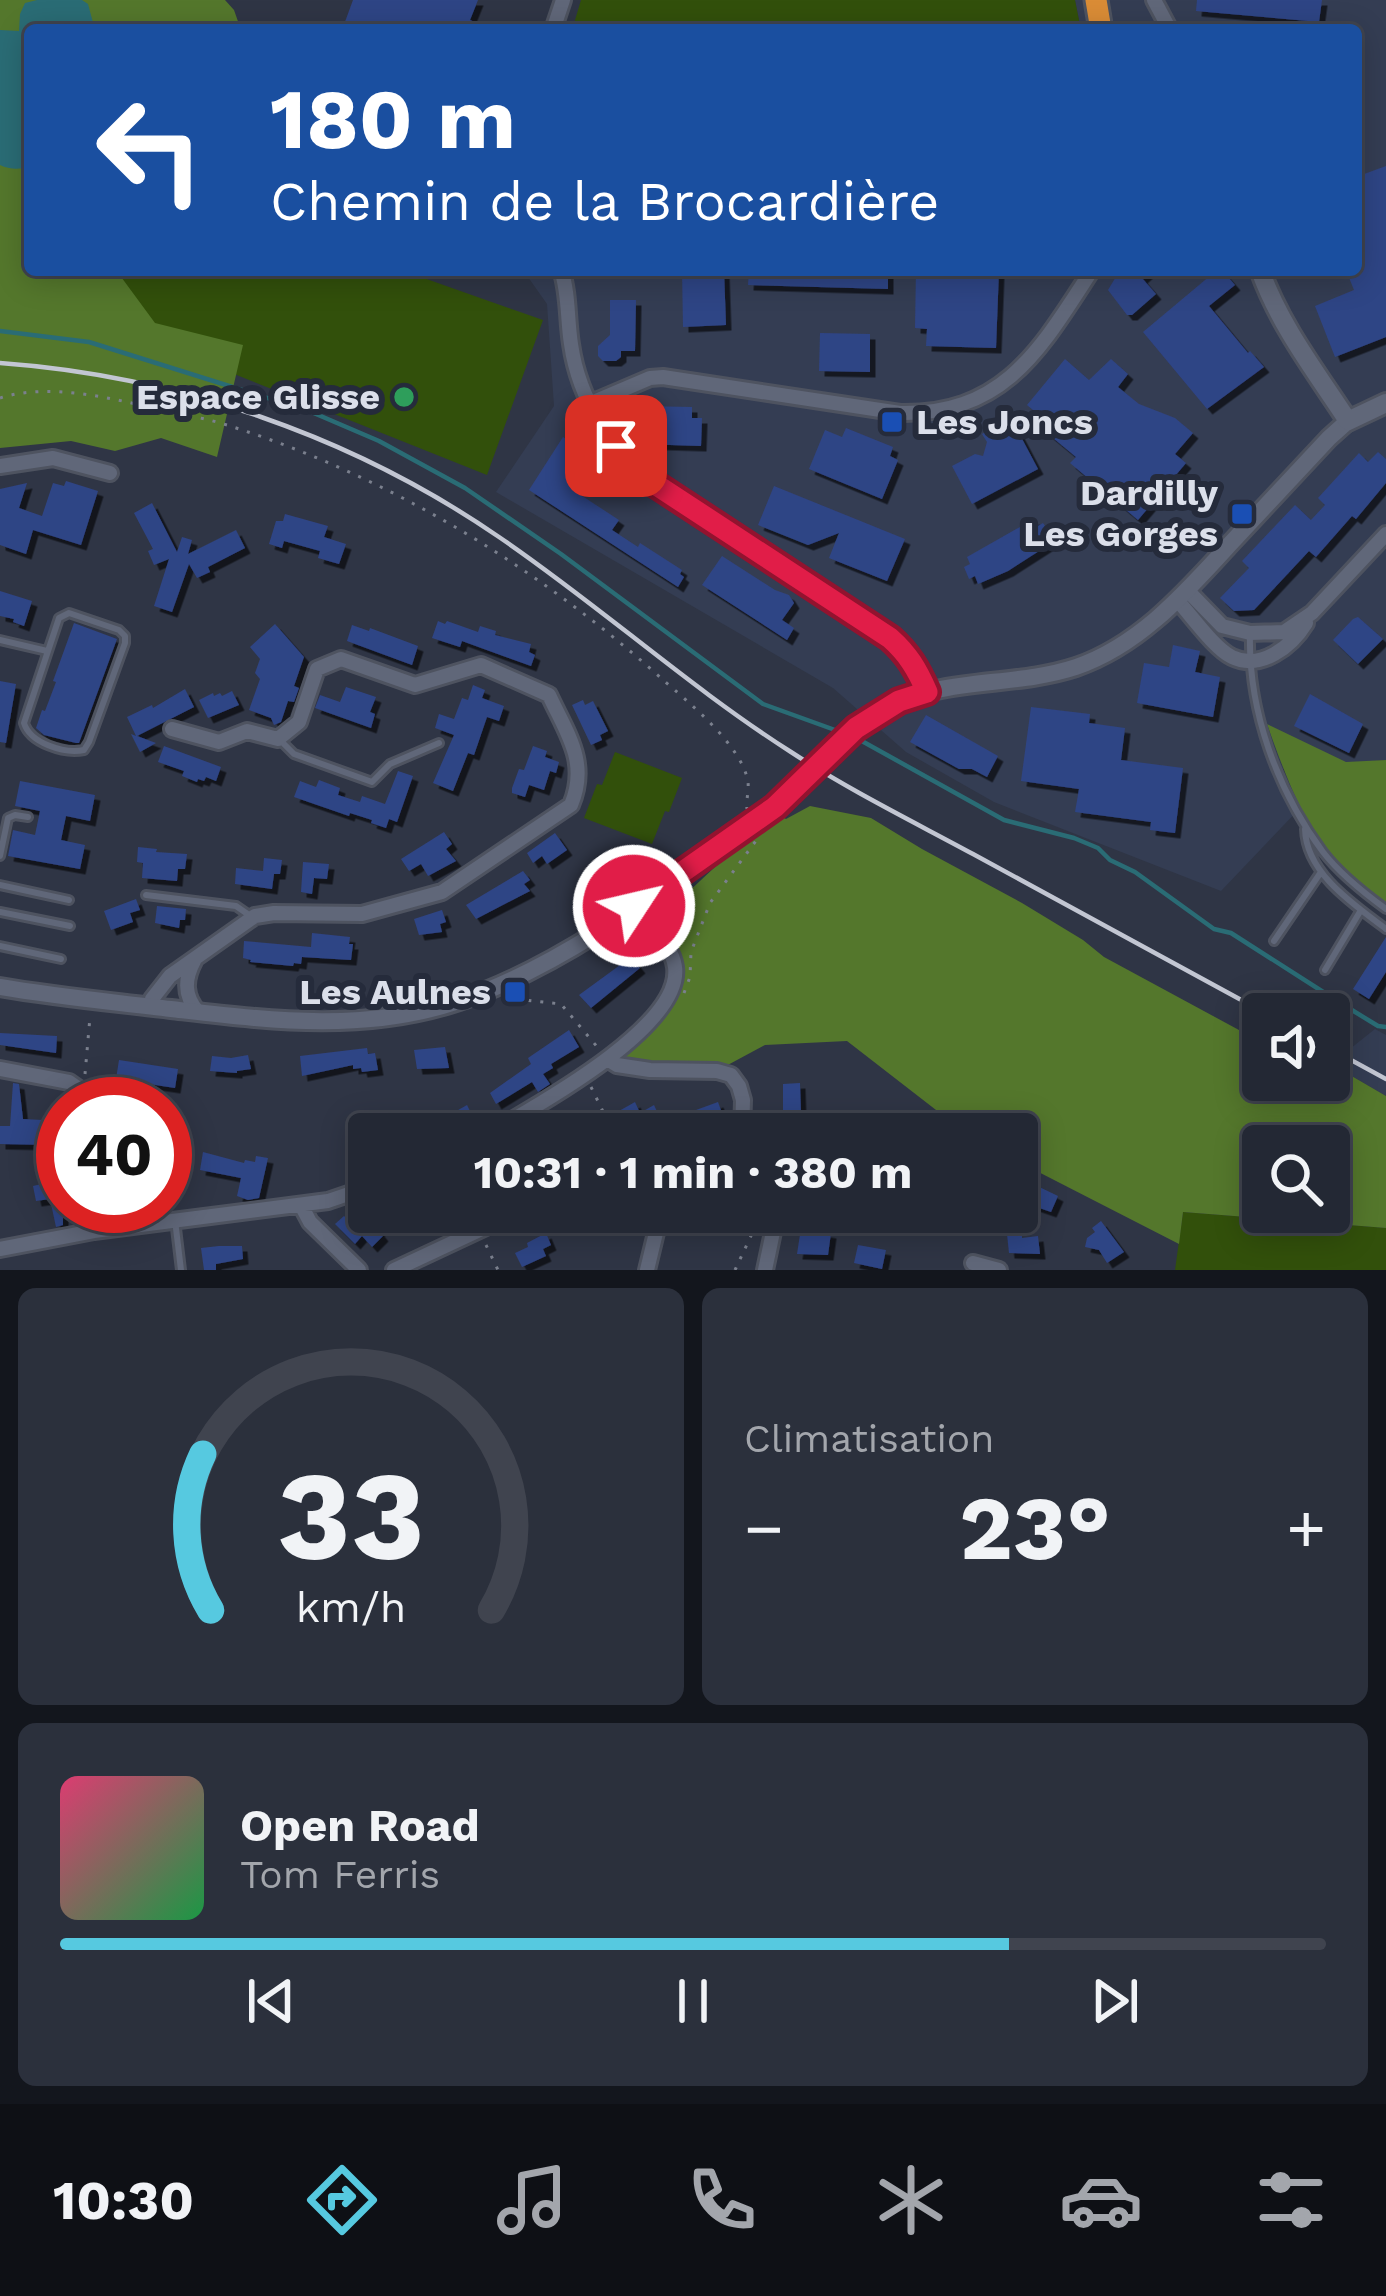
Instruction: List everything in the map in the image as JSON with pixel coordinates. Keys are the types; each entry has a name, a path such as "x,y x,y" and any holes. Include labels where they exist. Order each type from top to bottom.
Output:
{"main road":[{"path":"1262,276 1286,328 1348,421 1386,403"}],"street":[{"path":"562,276 572,356 589,404 616,446 643,475 890,638 907,652 927,692"},
{"path":"589,404 663,377 900,413 961,406 1000,387 1032,359 1088,276"},
{"path":"0,987 292,1022 343,1022 401,1016 454,1003 517,977 634,906 775,807 856,728 899,701 965,685 1044,676 1082,665 1126,643 1182,595 1348,421"},
{"path":"0,466 53,458 110,472"},
{"path":"1182,595 1232,630 1284,632 1312,613 1386,534"},
{"path":"1182,595 1223,650 1249,661 1280,652 1303,630 1312,613"},
{"path":"151,1006 170,976 251,918 274,913 362,914 442,892 571,805 579,786 579,761 549,695 481,665 415,685 341,659 317,669 299,722 278,739 247,731 219,742 172,729"},
{"path":"520,1113 606,1056 652,1017 675,980 672,956 634,906"},
{"path":"194,961 186,990 198,1012"},
{"path":"606,1056 617,1065 731,1075 739,1086 743,1113"},
{"path":"0,1069 42,1077"},
{"path":"192,1218 302,1205 348,1194"},
{"path":"302,1205 310,1222 359,1270"},
{"path":"0,1249 79,1233"},
{"path":"394,1270 476,1233"},
{"path":"647,1270 656,1233"},
{"path":"765,1270 773,1233"},
{"path":"970,1244 972,1266 999,1270"}],"lane":[{"path":"69,613 125,636 84,750 75,753 39,742 27,733 24,723 47,651 59,619 69,613"},
{"path":"1250,633 1252,689 1267,745 1305,827 1325,856 1386,909"},
{"path":"0,640 47,651"},
{"path":"278,739 294,754 371,782 390,764 439,743"},
{"path":"0,856 8,818 28,817"},
{"path":"1305,827 1315,866 1386,929"},
{"path":"1274,941 1321,872"},
{"path":"0,885 69,900"},
{"path":"146,895 236,906 251,918"},
{"path":"1325,970 1361,910"},
{"path":"0,911 70,926"},
{"path":"0,946 61,959"},
{"path":"177,1233 181,1270"}],"path":[{"path":"0,398 49,392 130,402 228,425 335,465 416,504 494,551 614,638 712,723 748,782 749,816"},
{"path":"673,1006 686,990 691,952 710,904 756,841 758,828"},
{"path":"518,986 524,1000 561,1004 606,1056"},
{"path":"85,1077 90,1010"},
{"path":"590,1085 604,1113"},
{"path":"481,1233 498,1270"},
{"path":"735,1270 753,1233"}],"shaded area":[{"path":"82,0 88,4 93,24 24,24 24,167 11,168 0,165 0,30 19,31 25,3"},
{"path":"1075,0 1386,0 1386,760 1283,769 1302,806 1221,891 994,802 906,752 833,688 496,492 554,406 547,304 527,276 1362,276 1362,24 1080,24"},
{"path":"1375,1029 1386,1035 1386,1096 1350,1075 1350,1049"}],"green space":[{"path":"0,0 225,0 239,24 24,24 24,276 120,276 155,323 243,345 217,457 161,438 115,451 71,441 0,448"},
{"path":"581,0 1075,0 1080,24 574,24"},
{"name":"Espace Glisse","path":"106,276 418,276 543,320 487,475 89,316"},
{"path":"1267,724 1346,762 1386,760 1386,905 1341,868 1319,840 1293,792"},
{"path":"615,752 682,778 652,844 584,818"},
{"path":"810,806 871,818 1022,903 1104,957 1242,1032 1242,1101 1350,1101 1350,1075 1386,1096 1386,1228 1350,1225 1350,1125 1242,1125 1242,1217 1183,1212 1179,1244 1038,1172 1038,1113 940,1113 847,1041 765,1045 724,1067 651,1066 618,1060 661,1011 677,981 679,953 657,921 778,815 786,819"},
{"path":"1183,1212 1242,1217 1242,1233 1350,1233 1350,1225 1386,1228 1386,1270 1175,1270"}],"building":[{"path":"353,0 478,0 470,20 480,24 344,24"},
{"path":"1197,0 1322,0 1319,22 1196,11"},
{"path":"1386,166 1386,337 1335,357 1315,306 1354,290 1348,276 1362,276 1362,175"},
{"path":"682,276 724,276 726,325 683,327"},
{"path":"749,276 888,276 888,289 748,285"},
{"path":"916,276 999,276 996,348 926,346 927,329 915,328"},
{"path":"1116,276 1144,276 1156,294 1127,315 1108,290"},
{"path":"1210,276 1227,276 1235,285 1209,306 1264,367 1207,409 1143,332"},
{"path":"610,300 636,300 635,351 621,351 616,361 603,361 598,346 610,335"},
{"path":"820,333 870,334 870,372 819,371"},
{"path":"1065,359 1089,380 1111,359 1128,374 1118,387 1193,433 1175,454 1186,463 1138,520 1070,463 1076,457 1047,433 1053,427 1027,405"},
{"path":"640,406 692,407 692,418 702,418 701,446 639,444"},
{"path":"1011,418 1038,469 972,504 952,466 975,454 983,456 987,442 982,434"},
{"path":"846,428 893,447 890,456 898,460 882,499 809,469 825,430 842,437"},
{"path":"563,437 594,457 573,490 619,520 612,530 682,570 678,587 529,490"},
{"path":"1378,452 1386,459 1386,483 1316,557 1309,551 1254,610 1234,611 1220,598 1249,568 1242,561 1295,505 1311,520 1325,505 1318,498 1359,453 1368,462"},
{"path":"66,481 98,491 81,545 33,530 26,554 0,545 0,489 27,483 19,508 42,516 53,483 64,486"},
{"path":"774,486 905,539 887,581 829,558 839,533 808,545 758,525"},
{"path":"152,503 177,552 182,537 192,540 188,554 236,530 245,548 197,578 189,564 172,612 154,606 169,559 154,565 148,551 153,549 134,513"},
{"path":"285,514 328,526 324,537 346,544 339,564 318,558 320,551 284,541 282,548 269,544 276,521 283,521"},
{"path":"1034,519 1050,533 1046,536 1050,544 978,584 975,576 969,579 964,567 970,564 967,557"},
{"path":"722,556 789,595 794,603 782,620 794,628 787,640 702,585"},
{"path":"0,591 32,601 24,626 0,616"},
{"path":"1358,617 1383,639 1358,664 1333,640"},
{"path":"438,621 478,632 480,626 531,644 529,652 535,655 531,666 462,641 460,647 432,638"},
{"path":"74,623 117,639 79,743 44,735 36,728"},
{"path":"275,624 304,657 294,702 288,701 281,722 274,725 271,718 249,710 260,679 255,673 260,659 250,647"},
{"path":"352,625 418,646 412,665 347,641"},
{"path":"1173,645 1200,651 1195,672 1220,677 1213,717 1137,703 1144,663 1169,667"},
{"path":"0,681 16,684 6,743 0,742"},
{"path":"473,685 485,690 482,698 504,706 499,721 487,717 474,755 468,753 453,791 433,783 454,735 435,728 439,714 454,719"},
{"path":"346,687 376,697 371,728 315,708 320,695 340,702"},
{"path":"185,689 194,707 137,736 156,743 140,752 127,717"},
{"path":"232,691 239,705 208,718 199,700"},
{"path":"1310,694 1363,724 1349,753 1294,726"},
{"path":"583,700 585,705 593,701 608,731 591,745 572,705"},
{"path":"1031,707 1090,714 1089,723 1125,728 1121,760 1183,768 1175,833 1150,830 1151,822 1075,812 1079,789 1021,781"},
{"path":"926,715 998,756 987,777 959,769 910,742"},
{"path":"164,746 221,767 216,781 206,777 197,782 182,776 184,771 158,762"},
{"path":"533,746 559,762 556,773 550,771 544,790 529,785 525,797 512,793 512,788"},
{"path":"398,771 413,776 397,822 389,819 386,828 294,797 300,781 316,787 319,780 340,788 338,795 385,804"},
{"path":"20,781 95,795 90,821 66,816 61,840 85,845 80,869 8,856 13,830 35,835 40,811 15,806"},
{"path":"444,832 452,844 446,849 456,861 428,876 421,864 409,871 401,859"},
{"path":"555,833 567,850 547,864 542,856 533,863 527,853"},
{"path":"138,847 187,854 185,869 178,869 177,881 142,878"},
{"path":"264,858 282,860 272,889 235,884 236,868 263,871"},
{"path":"303,862 329,864 327,879 314,878 312,894 301,892"},
{"path":"523,871 530,880 524,884 530,891 476,919 466,905"},
{"path":"136,899 140,910 130,913 133,922 111,930 104,911"},
{"path":"157,906 186,909 185,920 180,920 179,928 155,923"},
{"path":"442,910 446,922 440,924 442,932 419,935 414,919"},
{"path":"312,933 350,937 351,960 302,957 301,964 293,966 243,958 244,941 311,947"},
{"path":"1386,937 1386,972 1369,999 1353,989"},
{"path":"631,957 640,968 591,1008 579,995"},
{"path":"569,1030 579,1047 543,1074 550,1084 538,1092 532,1082 496,1104 490,1093 531,1064 528,1058"},
{"path":"0,1033 57,1036 56,1053 0,1045"},
{"path":"445,1047 449,1068 417,1069 414,1050"},
{"path":"367,1048 368,1054 375,1053 378,1070 362,1072 353,1065 302,1076 300,1056"},
{"path":"248,1055 251,1069 210,1071 212,1056"},
{"path":"119,1060 178,1069 177,1077 116,1077"},
{"path":"13,1083 19,1084 23,1119 36,1120 36,1145 0,1144 0,1126 10,1126"},
{"path":"800,1083 801,1113 783,1113 783,1084"},
{"path":"635,1102 640,1113 620,1113"},
{"path":"718,1102 722,1113 697,1113"},
{"path":"203,1152 244,1163 255,1162 256,1156 268,1158 259,1198 237,1196 241,1178 200,1170"},
{"path":"1038,1186 1058,1196 1051,1212 1038,1208"},
{"path":"344,1216 348,1233 383,1236 372,1247 362,1236 355,1244 335,1224"},
{"path":"1101,1221 1124,1252 1107,1263 1099,1250 1085,1247 1095,1232 1092,1228"},
{"path":"546,1233 551,1245 543,1249 546,1256 522,1267 515,1253 528,1247 527,1243"},
{"path":"800,1233 831,1233 828,1255 797,1254"},
{"path":"1007,1234 1038,1236 1040,1254 1009,1253"},
{"path":"858,1245 886,1250 882,1269 854,1263"},
{"path":"242,1246 243,1259 204,1270 201,1248"}],"waterway":[{"path":"0,331 89,342 309,411 379,441 465,488 763,704 835,730"},
{"path":"860,740 1004,820 1098,848 1214,929 1231,933 1386,1027"}],"railway":[{"path":"0,363 132,381 197,397 261,417 384,469 499,537 716,701 813,766 1242,1000"},
{"path":"1350,1059 1386,1079"}],"place":[{"name":"Espace Glisse","path":"404,397"},
{"name":"Les Joncs","path":"892,422"},
{"name":"Dardilly Les Gorges","path":"1242,514"},
{"name":"Les Aulnes","path":"515,992"}],"route":[{"path":"616,446 655,484 890,638 907,652 927,692 899,701 856,728 775,807 634,906"}]}
